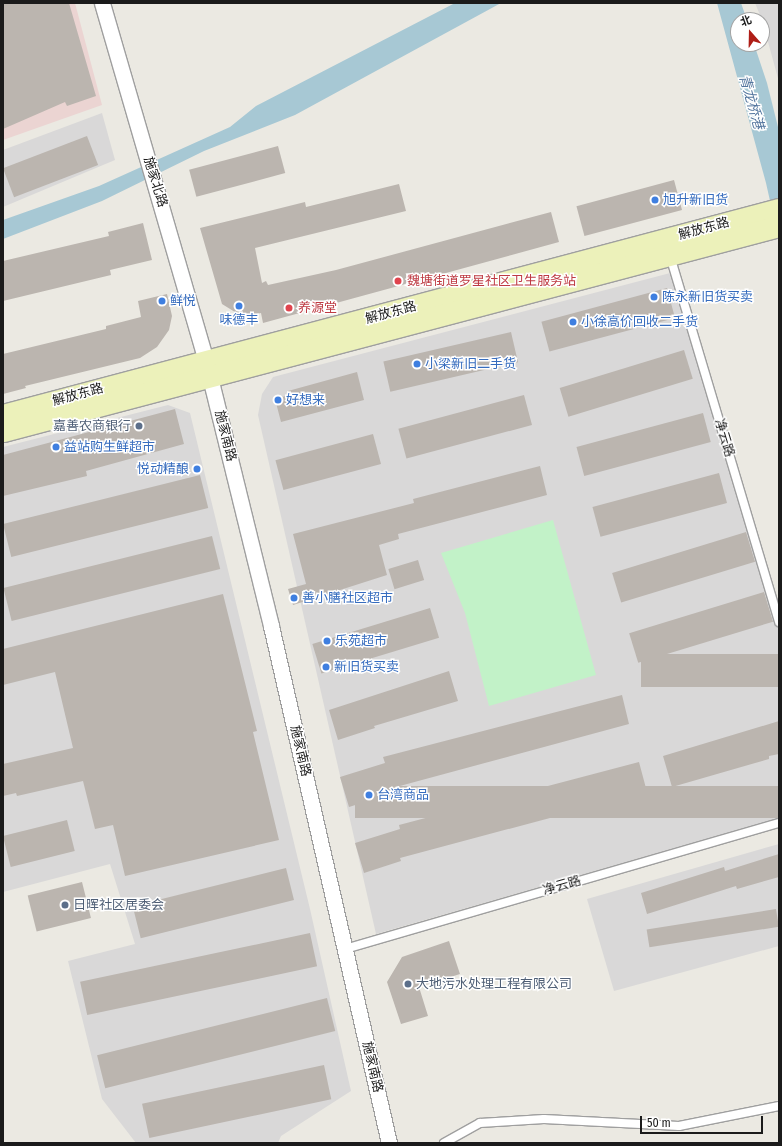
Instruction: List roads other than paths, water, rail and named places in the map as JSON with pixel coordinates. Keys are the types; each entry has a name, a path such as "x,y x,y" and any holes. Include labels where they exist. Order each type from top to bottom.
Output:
{"main road":[{"name":"解放东路","path":"3,415 208,368 670,255 755,223 779,209"},
{"name":"解放东路","path":"3,431 208,368 755,223 779,226"}],"street":[{"name":"施家北路","path":"102,3 208,368"},
{"name":"施家南路","path":"208,368 345,949 389,1143"}],"lane":[{"name":"净云路","path":"670,255 779,622"},
{"name":"净云路","path":"345,949 779,823"},
{"path":"444,1143 480,1123 544,1118 679,1126 779,1106"}],"water":[{"path":"455,3 501,3 295,115 204,151 102,201 3,239 3,220 99,186 230,127 256,106"},
{"path":"717,3 741,3 744,12 730,12 730,51"},
{"name":"青龙桥港","path":"730,52 757,52 767,83 779,131 779,241 766,183"}],"place":[{"name":"旭升新旧货","path":"655,200"},
{"name":"魏塘街道罗星社区卫生服务站","path":"398,281"},
{"name":"陈永新旧货买卖","path":"654,297"},
{"name":"鲜悦","path":"162,301"},
{"name":"味德丰","path":"239,306"},
{"name":"养源堂","path":"289,308"},
{"name":"小徐高价回收二手货","path":"573,322"},
{"name":"小梁新旧二手货","path":"417,364"},
{"name":"好想来","path":"278,400"},
{"name":"嘉善农商银行","path":"139,426"},
{"name":"益站购生鲜超市","path":"56,447"},
{"name":"悦动精酿","path":"197,469"},
{"name":"善小膳社区超市","path":"294,598"},
{"name":"乐苑超市","path":"327,641"},
{"name":"新旧货买卖","path":"326,667"},
{"name":"台湾商品","path":"369,795"},
{"name":"日晖社区居委会","path":"65,905"},
{"name":"大地污水处理工程有限公司","path":"408,984"}]}
